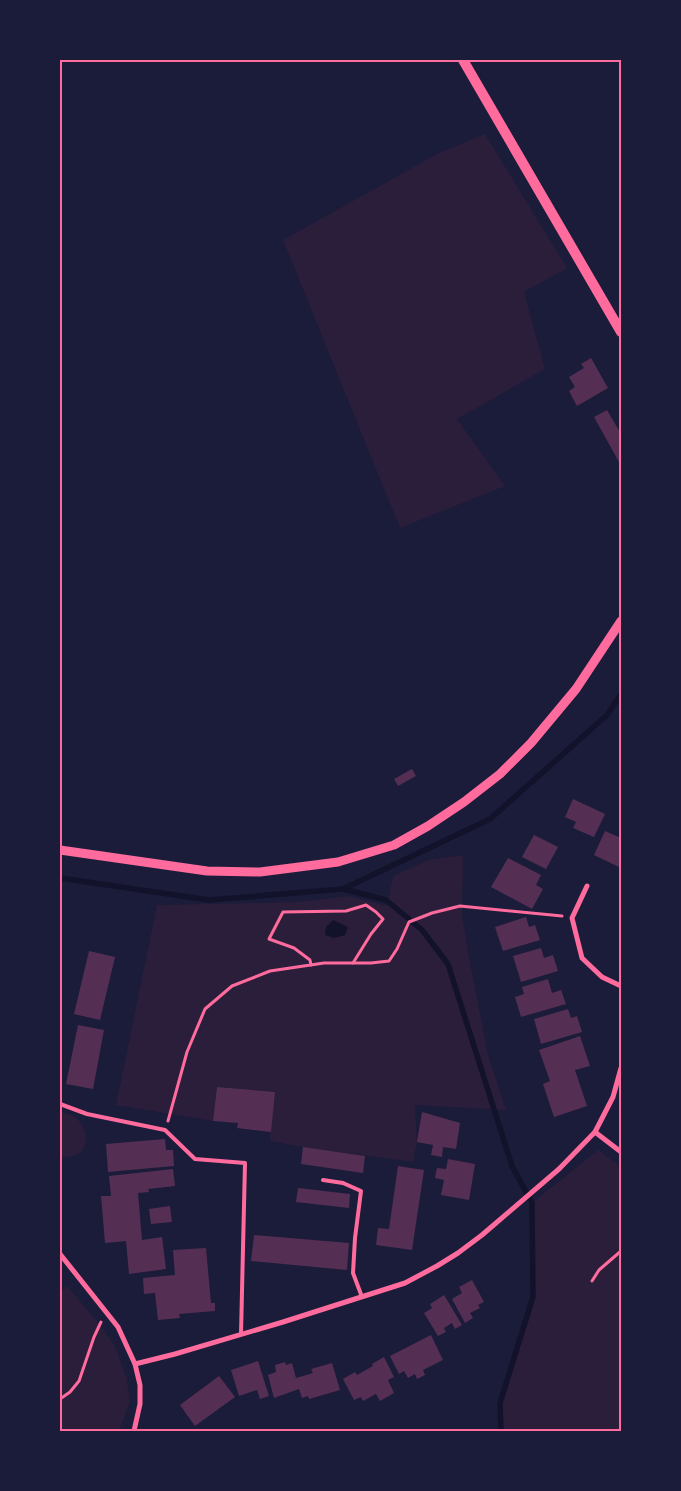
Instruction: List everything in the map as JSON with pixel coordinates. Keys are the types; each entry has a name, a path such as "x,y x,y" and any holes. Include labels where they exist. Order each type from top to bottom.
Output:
{"main road":[{"path":"463,60 621,332"}],"street":[{"path":"60,850 207,871 260,872 338,862 394,845 428,826 500,774 531,743 576,689 621,621"},
{"path":"588,886 572,918 582,958 602,977 621,986"},
{"path":"135,1364 405,1283 458,1253 559,1169 595,1132 613,1097 621,1068"},
{"path":"595,1132 621,1152"},
{"path":"60,1254 118,1327 135,1364 140,1385 140,1404 134,1431"}],"lane":[{"path":"60,1104 87,1114 165,1130 195,1159 244,1163 240,1334"},
{"path":"323,1180 343,1183 361,1191 354,1238 353,1273 362,1297"}],"path":[{"path":"311,965 310,960 294,948 269,939 283,912 346,911 366,905 376,912 383,919 353,963"},
{"path":"165,1130 187,1052 204,1008 232,986 270,971 324,963 371,963 389,960 397,949 409,922 432,913 460,906 572,918"},
{"path":"592,1281 598,1270 621,1251"},
{"path":"60,1399 70,1392 79,1381 94,1337 106,1312"}],"shaded area":[{"path":"485,134 567,268 524,292 545,369 457,419 505,486 400,528 283,240 439,153"},
{"path":"463,855 462,915 469,957 488,1055 506,1110 415,1105 417,1142 413,1162 270,1141 274,1092 217,1087 213,1121 116,1105 157,905 299,902 349,896 387,906 393,876 428,860"},
{"path":"333,920 348,927 345,935 334,938 325,935 326,927"},
{"path":"60,1112 72,1115 77,1119 81,1123 86,1135 85,1146 74,1156 60,1157"},
{"path":"598,1150 621,1167 621,1431 499,1431 500,1403 533,1297 532,1203"},
{"path":"67,1286 115,1346 126,1376 130,1401 119,1431 60,1431 60,1292"}],"building":[{"path":"591,358 608,388 577,406 569,391 575,387 569,377 584,368 581,364"},
{"path":"607,410 621,434 621,461 619,462 594,417"},
{"path":"412,769 416,776 398,786 394,779"},
{"path":"573,799 605,814 594,837 573,828 576,822 565,817"},
{"path":"605,831 621,838 621,868 594,855"},
{"path":"534,835 558,847 546,869 522,857"},
{"path":"508,858 541,875 536,885 543,889 532,909 491,887"},
{"path":"526,917 529,927 535,925 540,940 503,951 495,927"},
{"path":"541,948 544,958 553,955 558,971 521,982 513,956"},
{"path":"89,951 115,957 100,1020 74,1014"},
{"path":"548,979 552,993 561,990 566,1004 521,1017 515,997 524,994 522,987"},
{"path":"568,1009 571,1018 577,1016 582,1032 541,1044 534,1019"},
{"path":"78,1025 104,1030 93,1089 66,1084"},
{"path":"580,1036 590,1066 575,1070 587,1106 554,1117 543,1084 550,1081 539,1050"},
{"path":"217,1087 275,1092 271,1132 237,1128 238,1123 213,1121"},
{"path":"422,1112 460,1123 456,1149 443,1147 442,1157 431,1155 433,1145 417,1142"},
{"path":"165,1139 166,1150 173,1150 174,1166 108,1172 106,1144"},
{"path":"303,1147 365,1156 363,1173 301,1164"},
{"path":"448,1159 475,1164 469,1200 441,1195 444,1180 435,1178 437,1168 446,1169"},
{"path":"398,1166 424,1170 412,1250 376,1245 378,1228 389,1229"},
{"path":"173,1169 175,1186 148,1189 149,1192 138,1193 142,1240 162,1237 166,1269 129,1274 126,1241 105,1243 101,1196 111,1196 109,1176"},
{"path":"298,1188 350,1194 349,1208 296,1202"},
{"path":"170,1206 172,1222 151,1224 149,1209"},
{"path":"254,1235 349,1243 347,1270 251,1261"},
{"path":"206,1248 211,1303 215,1303 215,1311 179,1314 180,1318 158,1320 155,1293 144,1294 143,1278 175,1275 173,1250"},
{"path":"472,1280 484,1302 478,1305 480,1308 470,1313 473,1318 465,1323 452,1299 462,1293 459,1287"},
{"path":"444,1295 462,1325 455,1329 452,1323 444,1328 446,1332 438,1336 424,1313 432,1308 430,1304"},
{"path":"431,1335 443,1360 423,1370 425,1375 417,1379 415,1374 408,1378 404,1371 399,1374 390,1356"},
{"path":"384,1357 394,1377 388,1380 394,1393 380,1401 376,1394 363,1401 361,1397 354,1400 343,1379 355,1372 357,1375"},
{"path":"258,1361 269,1396 260,1399 257,1390 239,1396 231,1370"},
{"path":"285,1362 286,1365 292,1363 296,1378 313,1373 311,1369 332,1363 340,1390 309,1399 308,1396 302,1398 299,1389 274,1398 268,1375 276,1372 275,1365"},
{"path":"219,1376 235,1397 195,1426 180,1405"}],"waterway":[{"path":"343,889 490,819 607,715 621,694"},
{"path":"60,878 209,900 343,889 386,900 422,930 448,964 512,1166 532,1203 533,1297 500,1403 501,1431"}]}
